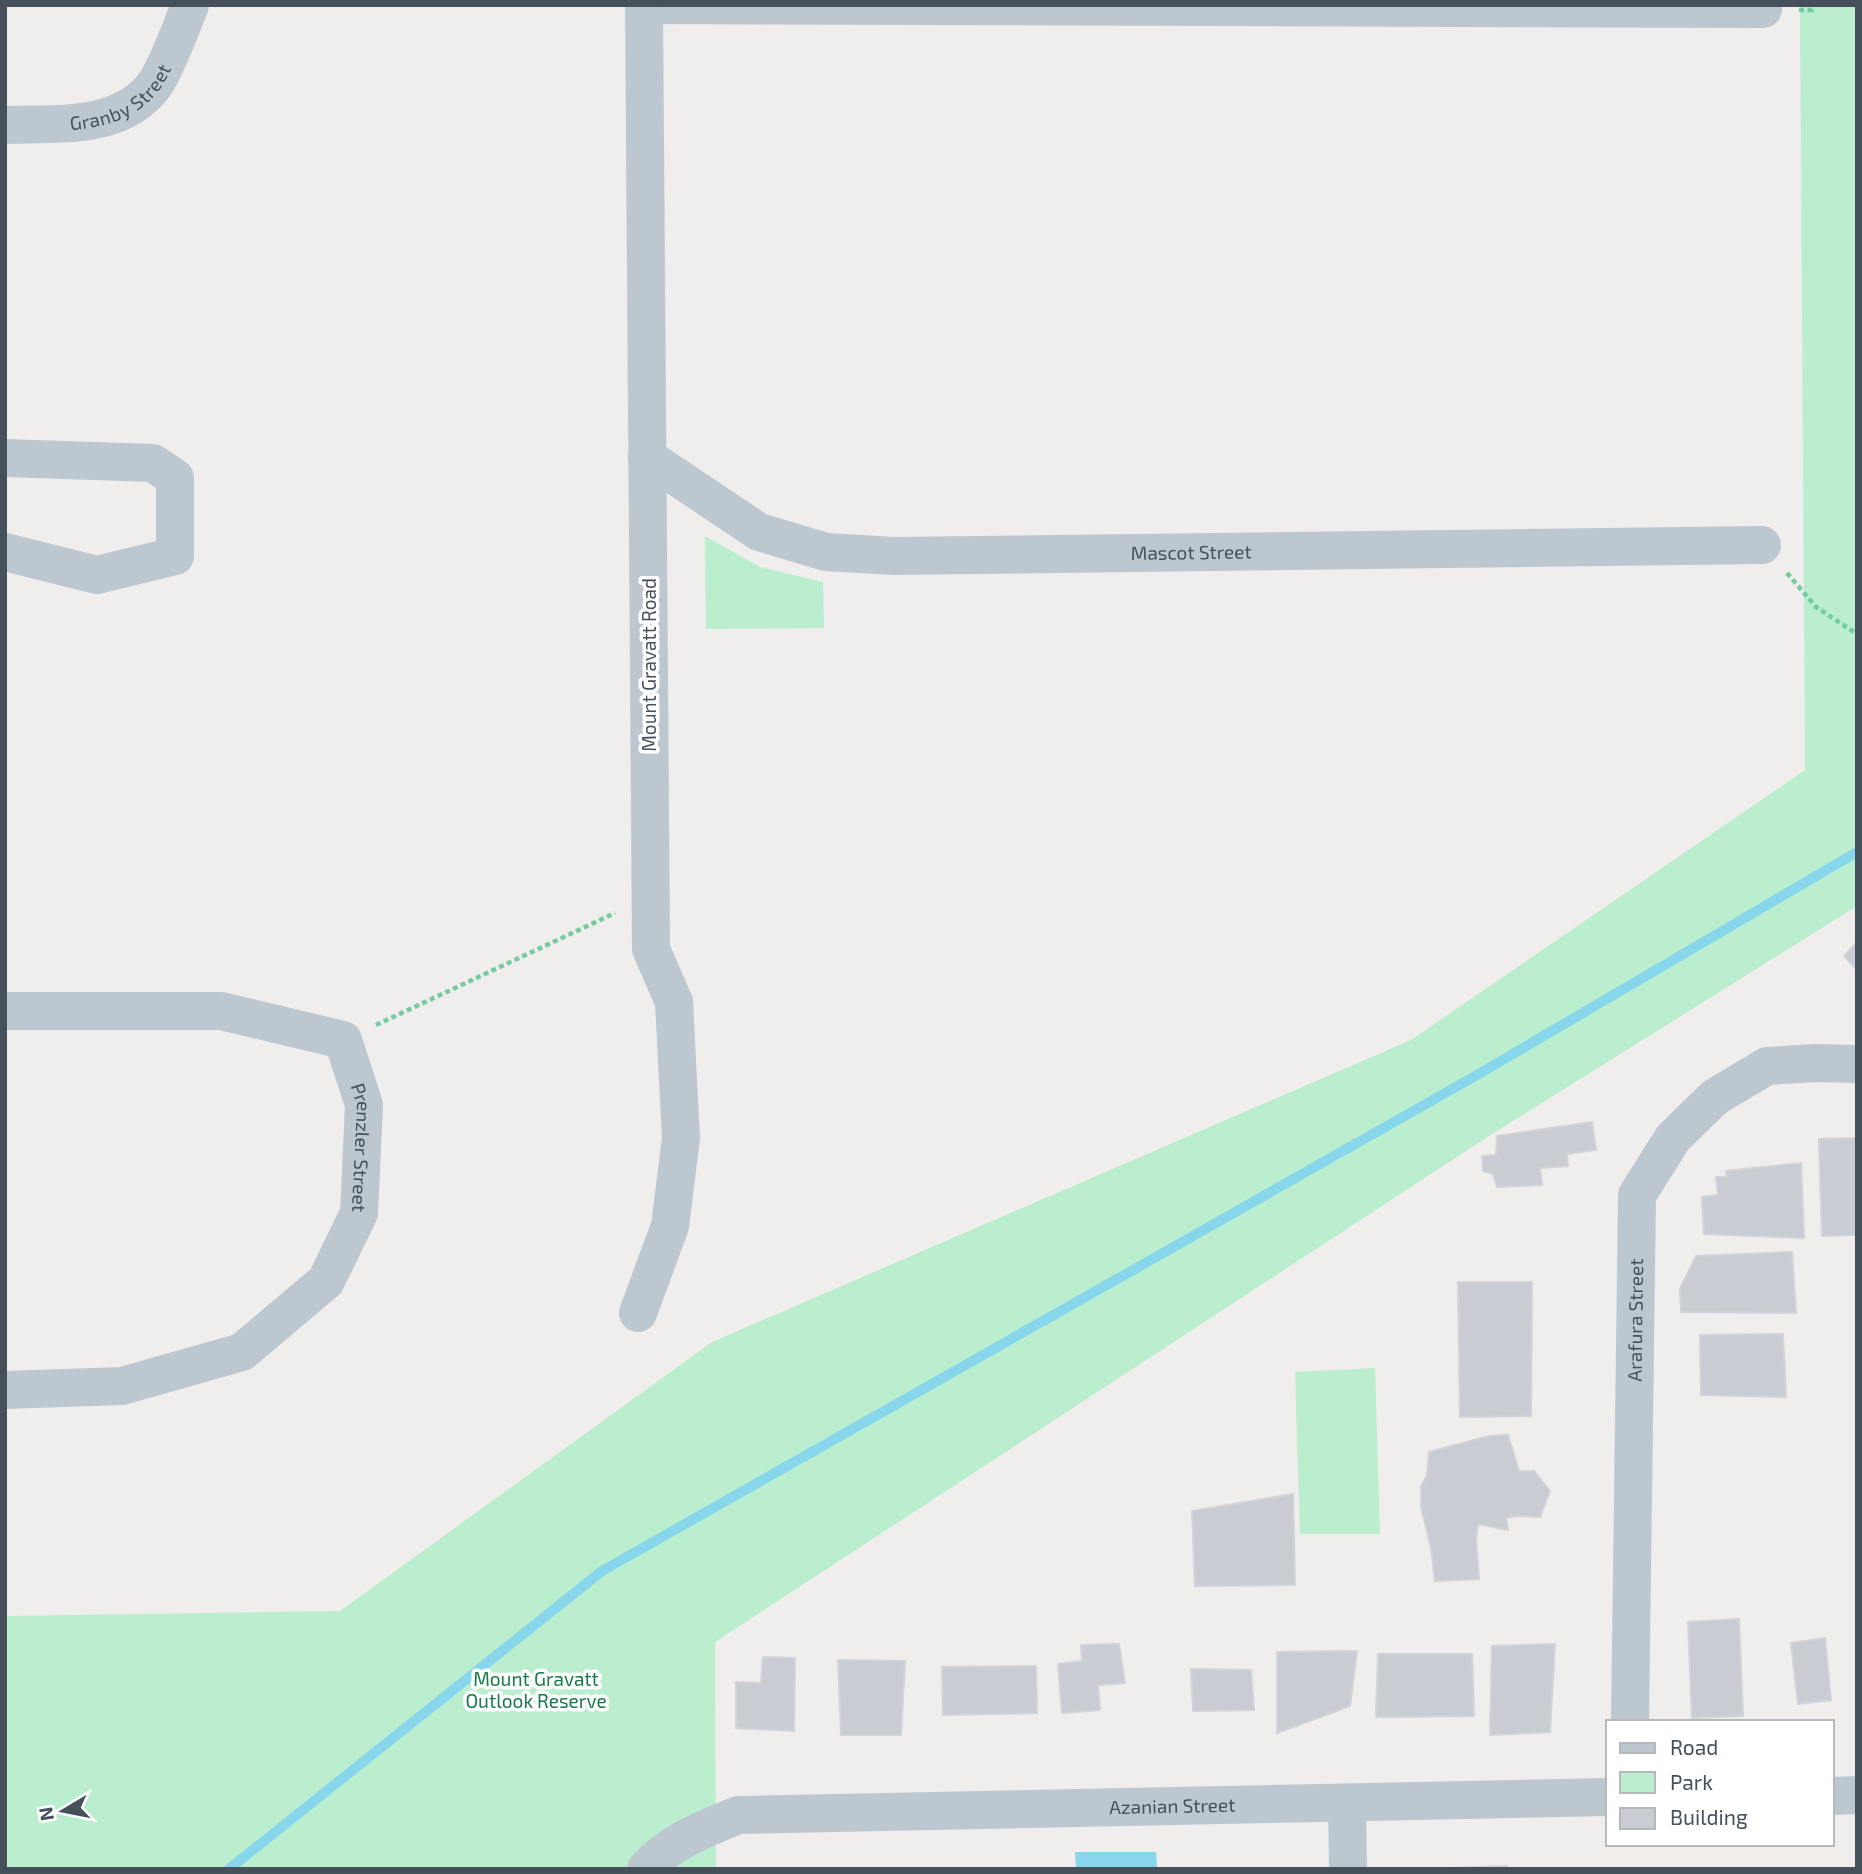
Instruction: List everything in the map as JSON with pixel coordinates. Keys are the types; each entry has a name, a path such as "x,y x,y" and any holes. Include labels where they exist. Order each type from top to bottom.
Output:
{"street":[{"name":"Granby Street","path":"5,125 106,119 134,105 155,83 190,5"},
{"path":"644,5 1763,9"},
{"name":"Mount Gravatt Road","path":"638,1313 670,1226 681,1138 674,1002 651,949 644,5"},
{"name":"Mascot Street","path":"647,457 759,532 826,552 894,556 1762,545"},
{"path":"5,458 153,463 175,478 175,556 97,575 5,552"},
{"path":"5,1011 221,1011 343,1040"},
{"name":"Prenzler Street","path":"5,1390 122,1386 242,1352 326,1281 359,1213 364,1105 343,1040"},
{"name":"Arafura Street","path":"1630,1720 1637,1195 1673,1138 1715,1097 1767,1066 1857,1064"},
{"path":"1834,1796 1857,1795"},
{"name":"Azanian Street","path":"646,1869 653,1861 694,1834 738,1815 1606,1797"},
{"path":"1346,1804 1348,1869"}],"path":[{"path":"1762,545 1816,607 1857,634"},
{"path":"343,1040 651,896"}],"green space":[{"name":"Mount Gravatt Outlook Reserve","path":"1800,5 1857,5 1857,906 1492,1134 715,1642 716,1869 5,1869 5,1616 340,1611 712,1342 1411,1040 1805,770"},
{"path":"705,536 760,567 823,582 824,628 706,629"},
{"path":"1375,1368 1380,1534 1300,1534 1295,1372"}],"water":[{"path":"1075,1852 1156,1852 1157,1869 1076,1869"}],"building":[{"path":"1857,942 1857,970 1844,956"},
{"path":"1592,1122 1596,1150 1567,1154 1568,1166 1540,1168 1542,1185 1497,1187 1493,1174 1483,1171 1482,1156 1496,1155 1497,1136"},
{"path":"1857,1138 1857,1235 1822,1236 1819,1139"},
{"path":"1801,1163 1804,1238 1704,1234 1702,1197 1718,1195 1716,1177 1727,1177 1726,1171"},
{"path":"1792,1252 1796,1313 1681,1312 1680,1289 1696,1256"},
{"path":"1458,1282 1532,1282 1531,1416 1460,1417"},
{"path":"1783,1334 1786,1397 1701,1395 1700,1335"},
{"path":"1508,1435 1519,1471 1534,1471 1550,1491 1540,1517 1506,1518 1508,1530 1478,1524 1476,1538 1479,1579 1435,1581 1431,1548 1421,1507 1421,1487 1427,1475 1429,1452 1489,1436"},
{"path":"1293,1494 1295,1585 1195,1586 1192,1511"},
{"path":"1739,1619 1743,1716 1692,1718 1688,1622"},
{"path":"1825,1638 1831,1700 1798,1704 1791,1643"},
{"path":"1119,1644 1125,1683 1098,1685 1100,1710 1062,1713 1058,1664 1082,1661 1081,1645"},
{"path":"1555,1644 1550,1732 1490,1735 1492,1646"},
{"path":"1357,1651 1350,1706 1277,1733 1277,1652"},
{"path":"1378,1654 1472,1654 1474,1716 1376,1717"},
{"path":"763,1657 795,1658 794,1731 736,1728 736,1682 761,1683"},
{"path":"838,1660 905,1661 901,1735 841,1735"},
{"path":"1036,1666 1037,1713 943,1715 942,1667"},
{"path":"1191,1669 1251,1670 1254,1710 1193,1711"},
{"path":"1507,1866 1508,1869 1417,1869"}],"waterway":[{"path":"229,1869 602,1571 1477,1075 1857,852"}]}
